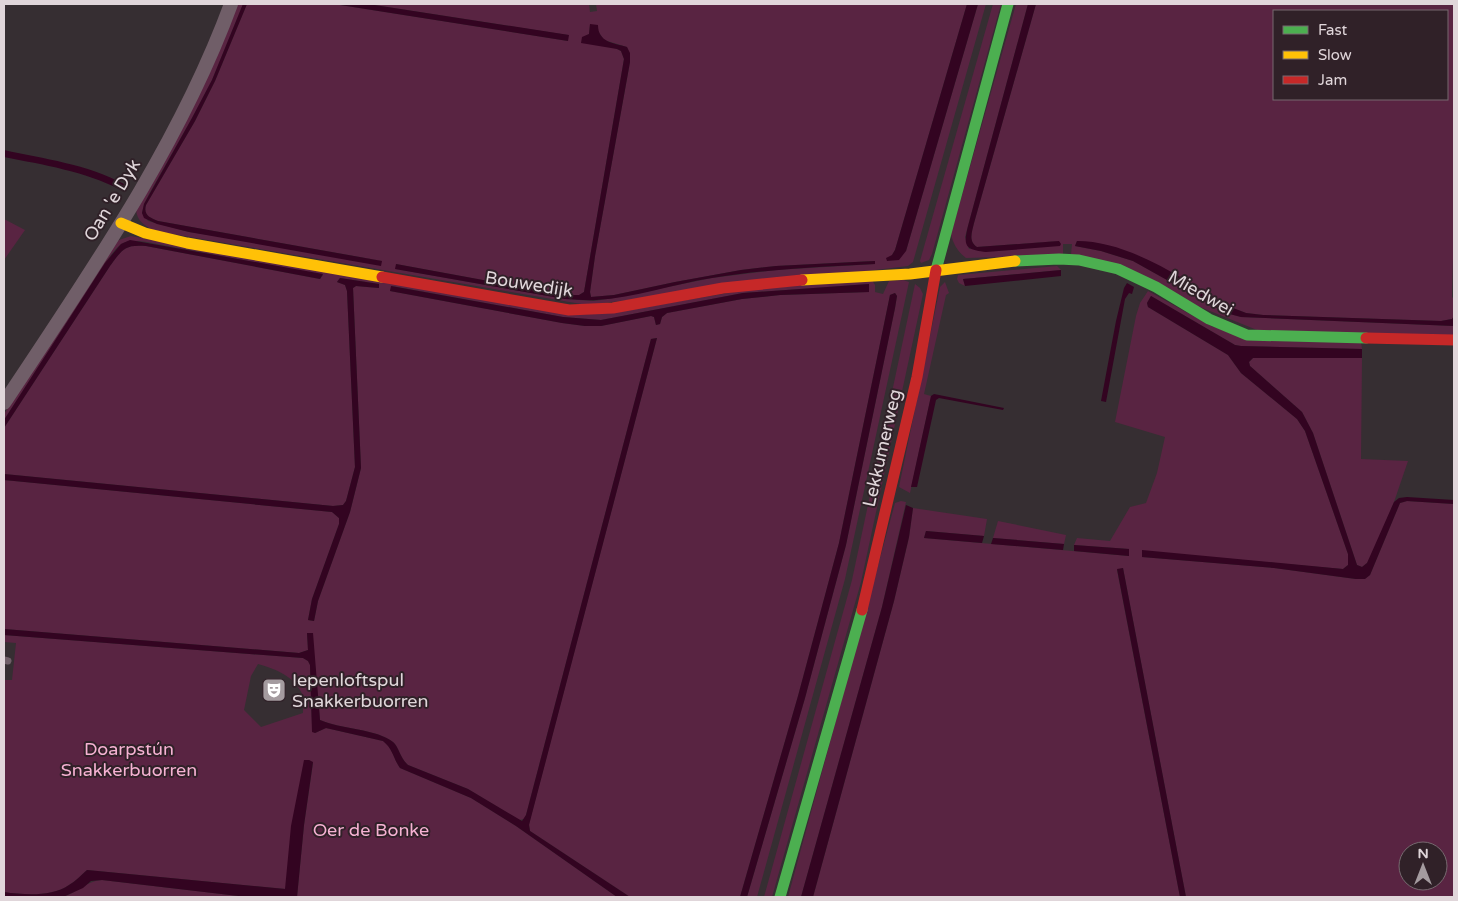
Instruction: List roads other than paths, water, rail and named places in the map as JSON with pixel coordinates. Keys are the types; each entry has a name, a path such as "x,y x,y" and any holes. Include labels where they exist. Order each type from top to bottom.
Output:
{"street":[{"name":"Oan 'e Dyk","path":"4,403 121,223 172,136 210,58 232,4"},
{"name":"Lekkumerweg","path":"780,897 865,599 917,377 936,272 1008,4"},
{"name":"Bouwedijk","path":"121,223 133,230 149,235 187,243 569,310 609,308 745,285 936,272"},
{"name":"Miedwei","path":"936,272 1046,260 1098,262 1126,271 1218,324 1247,335 1454,340"}],"place":[{"name":"Iepenloftspul Snakkerbuorren","path":"274,690"}],"park label":[{"name":"Doarpstún Snakkerbuorren","path":"129,760"},
{"name":"Oer de Bonke","path":"371,830"}]}
